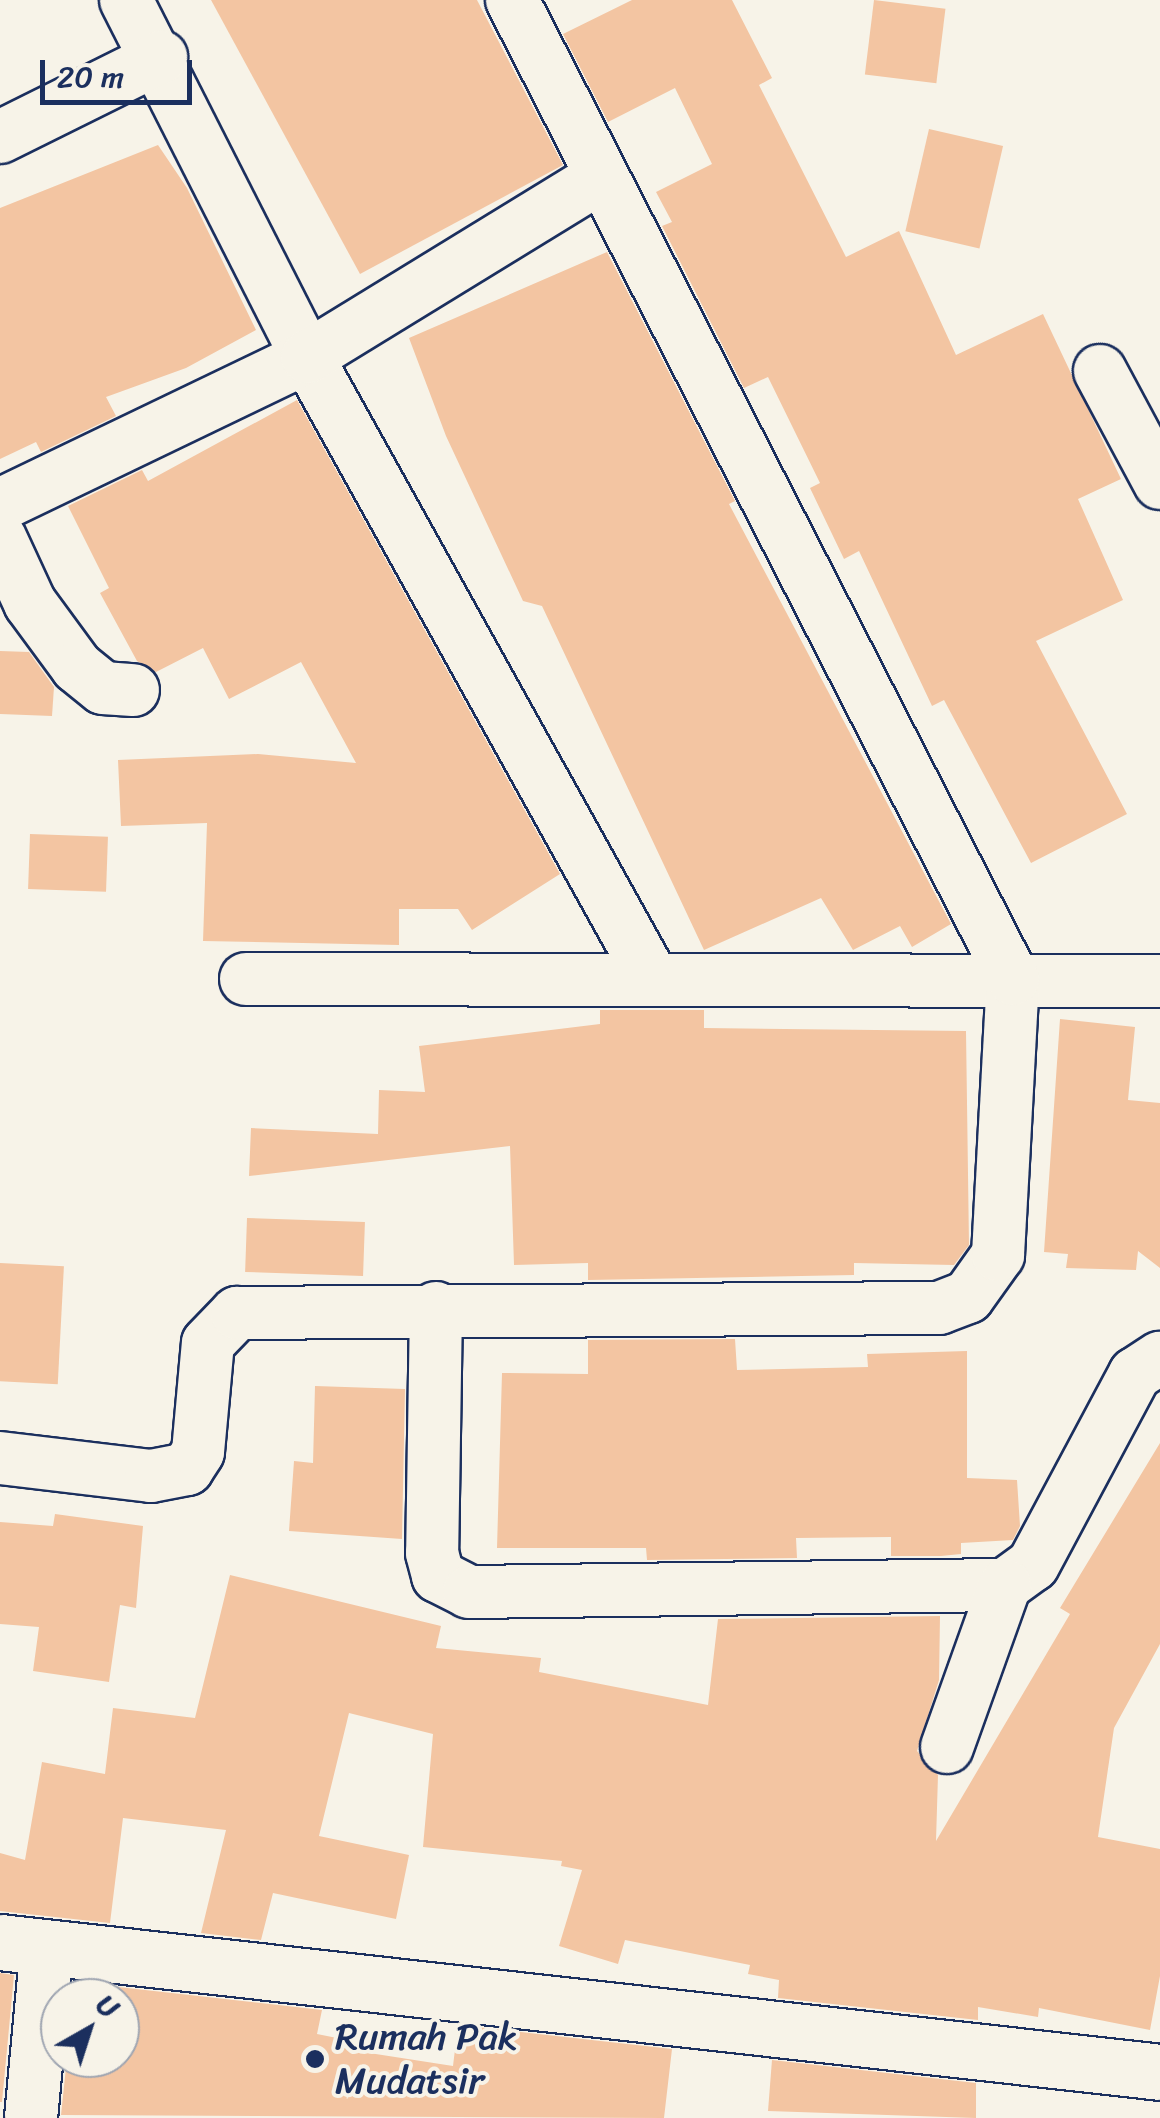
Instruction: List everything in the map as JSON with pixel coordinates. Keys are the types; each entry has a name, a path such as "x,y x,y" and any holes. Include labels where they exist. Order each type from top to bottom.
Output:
{"street":[{"path":"126,0 161,57 307,357 651,976"},
{"path":"0,1458 174,1476 188,1469 198,1452 208,1343 237,1313 436,1308 939,1308 968,1298 998,1255 1012,979 512,0"},
{"path":"0,138 161,57"},
{"path":"0,506 307,357 601,177"},
{"path":"1100,371 1160,483"},
{"path":"0,538 30,603 77,667 103,688 133,690"},
{"path":"246,979 651,976 1160,981"},
{"path":"436,1308 432,1553 448,1586 469,1592 1006,1585 1033,1566 1135,1374 1160,1358"},
{"path":"946,1747 1006,1585"},
{"path":"31,2118 24,1944 1160,2072"}],"building":[{"path":"211,0 477,0 563,165 360,274"},
{"path":"632,0 732,0 772,78 759,85 846,257 899,231 956,355 1043,314 1121,479 1078,499 1123,600 1036,641 1127,814 1031,863 944,700 932,706 859,551 844,559 810,488 820,483 768,377 744,388 662,226 672,222 656,192 712,164 675,88 608,122 563,34"},
{"path":"874,0 945,9 936,83 865,74"},
{"path":"929,129 1003,146 979,248 905,231"},
{"path":"158,145 187,188 256,330 186,368 106,397 116,416 41,452 36,442 0,459 0,208"},
{"path":"607,252 735,501 729,504 951,924 912,947 900,926 853,950 821,898 704,950 542,606 523,601 446,436 409,338"},
{"path":"297,400 560,874 472,930 458,909 399,909 399,945 203,941 207,823 121,826 118,760 258,754 356,763 301,662 229,699 203,648 156,672 137,661 100,593 109,588 68,506 142,470 148,481"},
{"path":"0,651 29,652 54,687 52,716 0,714"},
{"path":"30,834 108,837 106,892 28,889"},
{"path":"600,1010 704,1010 704,1028 966,1031 969,1245 954,1265 854,1263 854,1275 588,1280 588,1263 514,1265 510,1146 249,1176 251,1128 378,1134 379,1090 425,1092 419,1046 600,1024"},
{"path":"1060,1019 1135,1027 1128,1100 1160,1103 1160,1268 1138,1251 1136,1270 1066,1268 1068,1254 1044,1252"},
{"path":"247,1218 365,1222 363,1276 245,1272"},
{"path":"0,1263 64,1266 58,1384 0,1381"},
{"path":"735,1339 737,1370 868,1367 867,1354 967,1351 967,1478 1017,1480 1020,1526 1013,1540 961,1543 961,1554 941,1556 891,1556 891,1537 796,1538 797,1558 647,1560 646,1548 497,1548 502,1373 588,1374 588,1340"},
{"path":"315,1386 405,1389 402,1539 289,1531 294,1461 313,1463"},
{"path":"1160,1443 1160,1644 1114,1728 1098,1837 1160,1849 1160,1976 1150,2030 1039,2008 1038,2017 978,2007 978,2020 778,1998 779,1980 748,1974 750,1965 625,1940 618,1964 559,1946 582,1870 561,1866 562,1861 423,1847 433,1734 349,1713 319,1836 409,1855 396,1919 273,1893 261,1940 201,1933 226,1830 123,1818 110,1923 0,1911 0,1853 25,1860 42,1762 105,1774 113,1708 195,1718 230,1575 441,1626 436,1648 541,1658 539,1672 708,1705 718,1619 940,1616 939,1680 917,1751 938,1775 936,1841 1070,1614 1060,1608"},
{"path":"55,1514 143,1526 136,1608 120,1605 109,1682 33,1671 39,1627 0,1624 0,1522 53,1526"},
{"path":"0,1973 14,1975 2,2102 0,2102"},
{"path":"140,1989 322,2010 317,2034 352,2041 350,2050 453,2066 458,2025 672,2049 664,2118 61,2115 65,2078 140,2078"},
{"path":"772,2060 976,2083 976,2118 768,2111"}],"place":[{"name":"Rumah Pak Mudatsir","path":"315,2059"}]}
